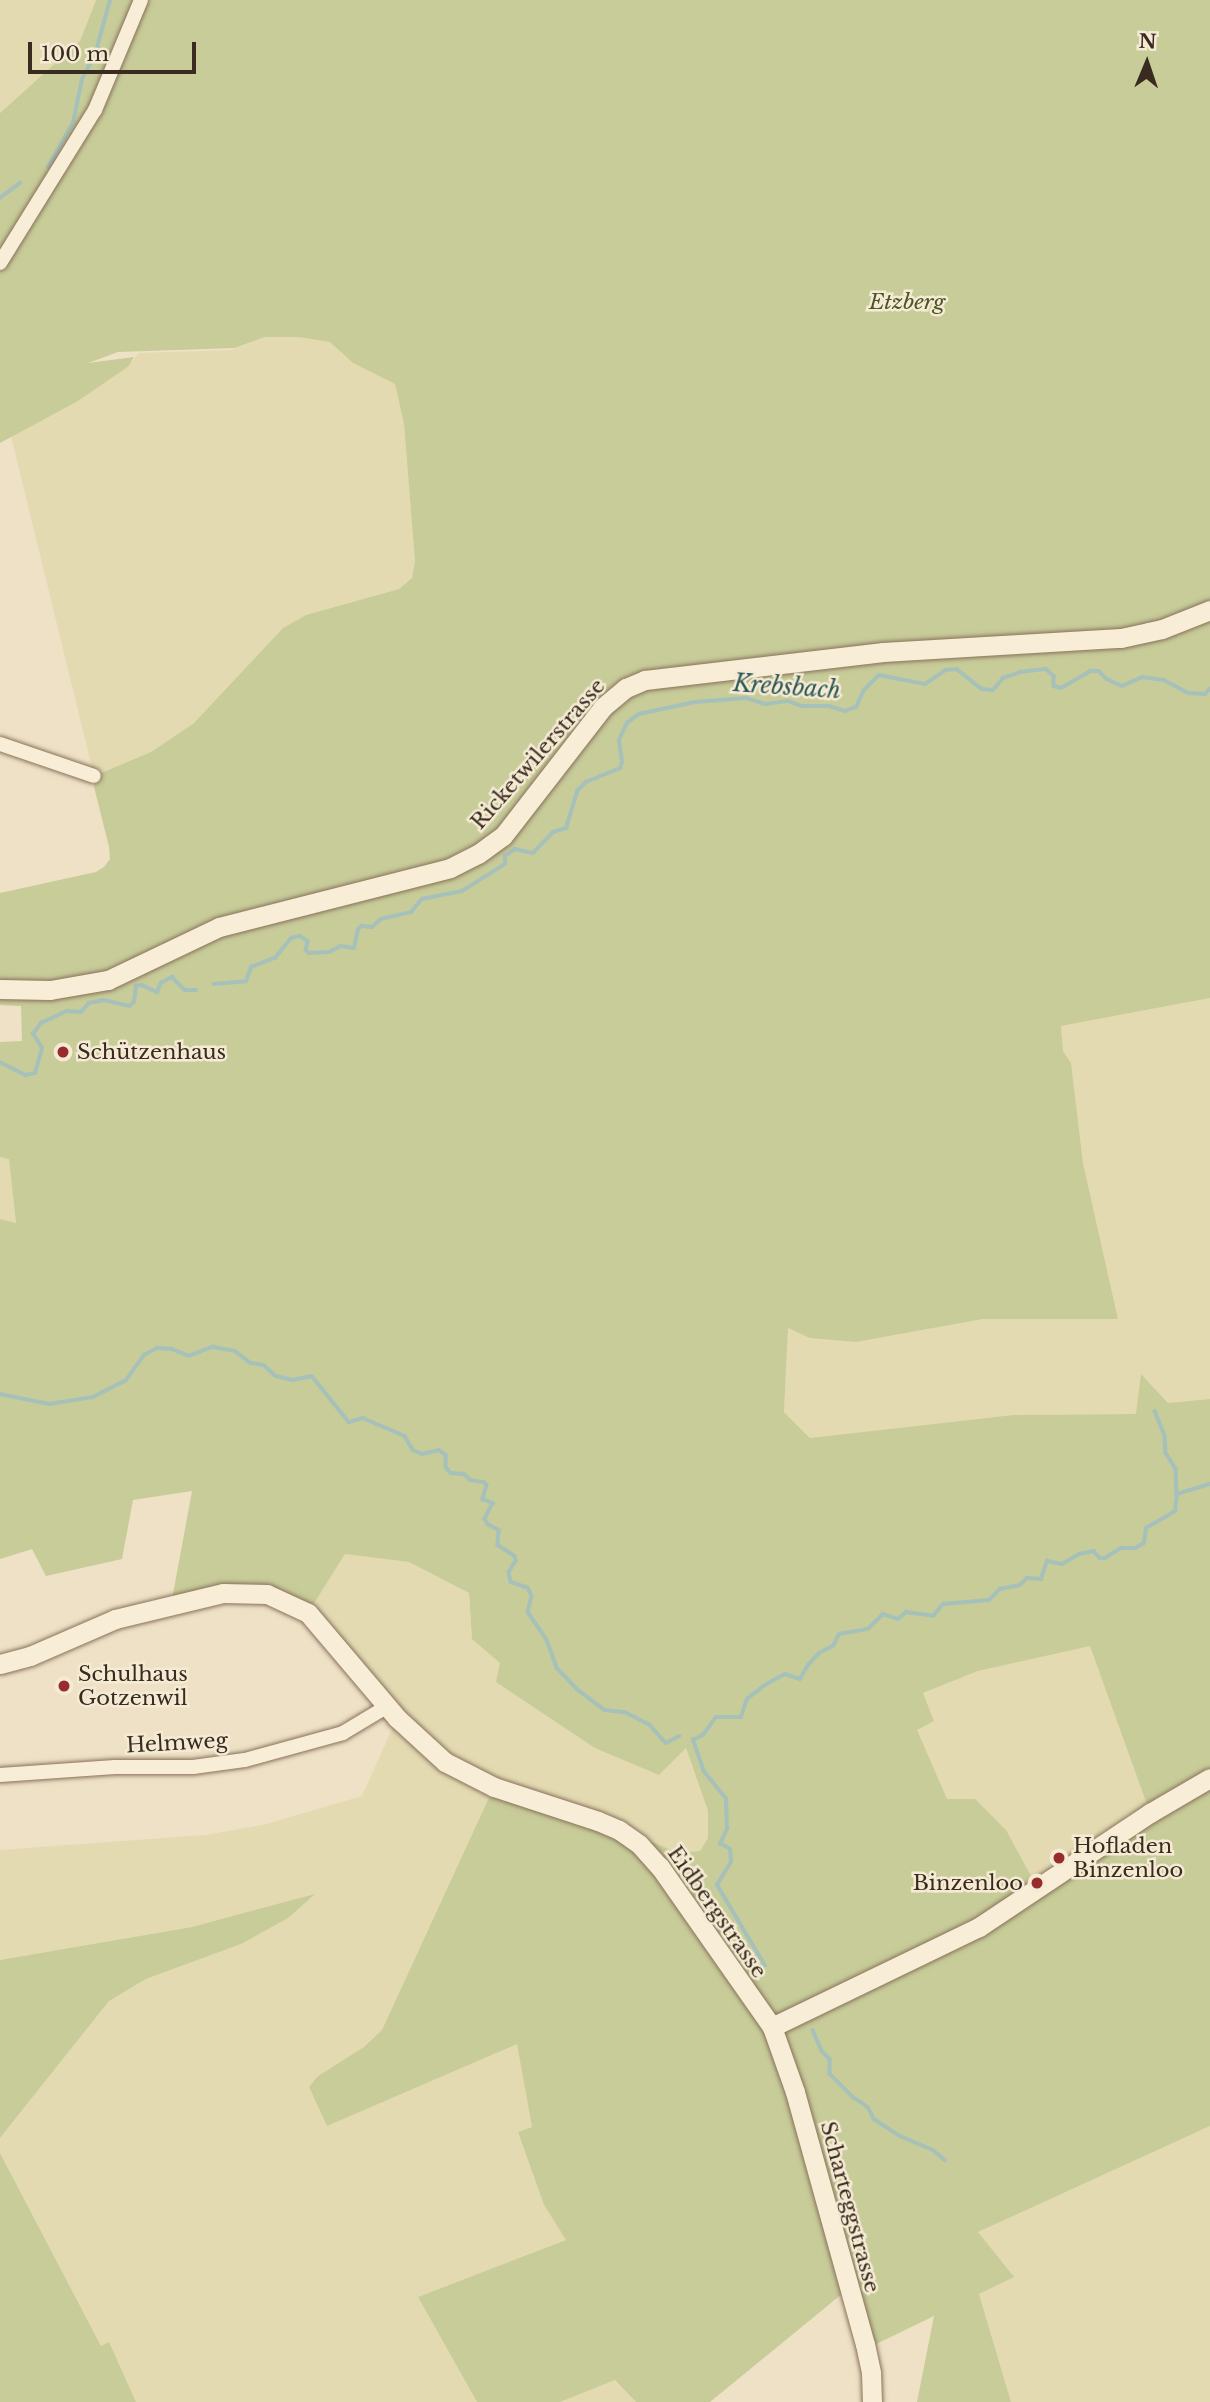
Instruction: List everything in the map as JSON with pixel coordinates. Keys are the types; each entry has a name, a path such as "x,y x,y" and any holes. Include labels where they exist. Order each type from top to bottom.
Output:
{"street":[{"path":"0,263 95,110 141,0"},
{"name":"Ricketwilerstrasse","path":"0,989 50,990 108,980 219,927 450,868 478,854 503,836 603,707 626,688 645,680 883,652 1121,638 1162,629 1210,610"},
{"path":"0,744 94,776"},
{"name":"Eidbergstrasse","path":"0,1664 30,1656 115,1619 223,1593 251,1591 291,1602 308,1613 388,1706 445,1762 494,1787 598,1821 619,1830 639,1844 660,1867 772,2027"},
{"name":"Helmweg","path":"0,1775 115,1767 193,1767 245,1760 342,1733 388,1706"},
{"path":"772,2027 979,1927 1150,1813 1210,1778"},
{"name":"Scharteggstrasse","path":"772,2027 795,2092 865,2344 871,2372 872,2402"}],"shaded area":[{"path":"0,0 96,0 80,41 0,113"},
{"path":"265,337 298,337 330,342 353,363 395,384 404,424 415,561 412,578 399,589 306,615 283,628 194,723 151,752 94,776 11,436 78,401 129,366 139,353 232,350"},
{"path":"1210,998 1210,1399 1168,1403 1141,1374 1137,1414 1013,1415 810,1438 784,1412 788,1327 856,1342 983,1319 1118,1319 1083,1163 1071,1063 1063,1051 1061,1026"},
{"path":"0,1157 9,1158 16,1224 0,1219"},
{"path":"345,1554 409,1562 469,1593 472,1639 686,1748 708,1811 708,1838 700,1852 678,1853 652,1843 639,1844 494,1788 382,2030 364,2047 318,2076 309,2087 327,2126 517,2043 532,2127 518,2132 544,2205 566,2240 418,2297 477,2402 136,2402 109,2343 101,2346 0,2153 0,2138 109,2001 146,1979 241,1944 314,1895 192,1927 0,1960 0,1850 205,1835 263,1825 362,1796 397,1718 308,1613"},
{"path":"1090,1645 1150,1813 1038,1889 947,1800 916,1730 934,1721 923,1693 978,1671"},
{"path":"1210,2126 1210,2402 1011,2402 979,2294 1013,2277 978,2232"},
{"path":"615,2380 636,2402 560,2402"}],"green space":[{"name":"Etzberg","path":"96,0 1210,0 1210,998 1061,1026 1063,1051 1071,1063 1083,1163 1118,1319 983,1319 856,1342 810,1338 788,1328 784,1412 810,1438 1013,1415 1136,1414 1141,1374 1168,1403 1210,1399 1210,2126 978,2232 1014,2277 979,2294 1011,2402 917,2402 934,2316 866,2349 848,2289 710,2402 636,2402 615,2380 560,2402 477,2402 418,2297 566,2240 544,2205 518,2132 532,2127 517,2044 327,2126 309,2087 318,2076 364,2047 382,2030 494,1787 639,1844 652,1842 678,1853 700,1851 708,1838 708,1811 686,1748 659,1775 595,1748 496,1682 500,1663 472,1639 469,1593 409,1562 345,1554 308,1613 267,1594 171,1605 192,1491 133,1500 122,1559 46,1576 32,1549 0,1559 0,1219 16,1223 9,1159 0,1157 0,1042 22,1041 21,1006 0,1005 0,893 96,872 104,867 110,859 109,847 94,787 94,776 151,752 194,723 283,628 306,615 399,589 412,578 415,561 404,424 395,384 353,363 330,342 298,337 265,337 235,348 118,352 88,363 134,357 129,366 78,401 0,443 0,113 80,41","holes":["1090,1646 1150,1813 1038,1889 1006,1830 975,1799 947,1799 917,1730 934,1721 923,1693 978,1671"]},
{"path":"315,1894 288,1918 241,1944 146,1979 109,2001 0,2138 0,1960 192,1927"},
{"path":"0,2153 101,2346 109,2342 136,2402 0,2402"}],"waterway":[{"path":"48,167 73,123 82,79 95,55 110,0"},
{"path":"0,198 20,183"},
{"name":"Krebsbach","path":"214,984 246,981 251,967 275,958 291,938 300,936 308,941 306,950 309,953 329,952 341,946 354,948 358,929 362,926 372,927 381,919 411,912 422,899 462,891 505,864 505,856 515,849 533,853 553,832 566,828 577,791 586,782 620,768 622,762 619,740 627,723 639,714 695,702 746,698 766,704 788,701 802,706 829,706 845,711 856,707 864,690 879,675 925,684 946,670 957,669 982,689 993,690 1003,678 1020,672 1046,669 1054,676 1054,686 1061,688 1091,671 1099,671 1107,679 1122,686 1142,677 1164,680 1188,693 1205,694 1210,689"},
{"name":"Krebsbach","path":"0,1062 26,1075 35,1073 42,1048 33,1034 41,1023 67,1011 81,1012 89,1003 104,1000 129,1006 134,1002 136,986 142,985 157,992 161,983 172,977 185,990 196,990"},
{"path":"0,1394 49,1404 93,1397 126,1380 144,1355 157,1348 172,1349 189,1356 213,1347 235,1351 251,1363 264,1365 276,1376 293,1380 312,1376 349,1422 363,1418 405,1436 413,1450 422,1454 439,1450 446,1455 446,1467 451,1473 464,1474 471,1480 484,1482 487,1485 483,1499 493,1503 485,1519 499,1530 498,1545 515,1556 516,1561 509,1572 511,1582 528,1588 532,1596 528,1612 547,1640 557,1668 577,1689 605,1710 625,1712 649,1724 666,1743 679,1736"},
{"path":"1155,1411 1165,1436 1166,1453 1176,1469 1177,1494"},
{"path":"765,1966 717,1885 731,1862 730,1849 720,1844 727,1829 726,1799 704,1772 693,1740 703,1735 716,1717 741,1717 747,1699 765,1685 785,1674 800,1679 819,1653 833,1646 839,1634 868,1629 883,1614 898,1619 906,1612 933,1616 943,1604 989,1600 1000,1589 1020,1585 1027,1578 1041,1579 1047,1561 1062,1564 1079,1554 1094,1551 1100,1558 1105,1558 1121,1548 1135,1548 1144,1543 1146,1528 1175,1511 1177,1494 1210,1484"},
{"path":"813,2030 822,2051 830,2059 830,2074 853,2097 868,2107 874,2119 900,2136 933,2150 945,2160"}],"place":[{"name":"Schützenhaus","path":"63,1052"},
{"name":"Schulhaus Gotzenwil","path":"64,1686"},
{"name":"Hofladen Binzenloo","path":"1059,1858"},
{"name":"Binzenloo","path":"1037,1883"}]}
